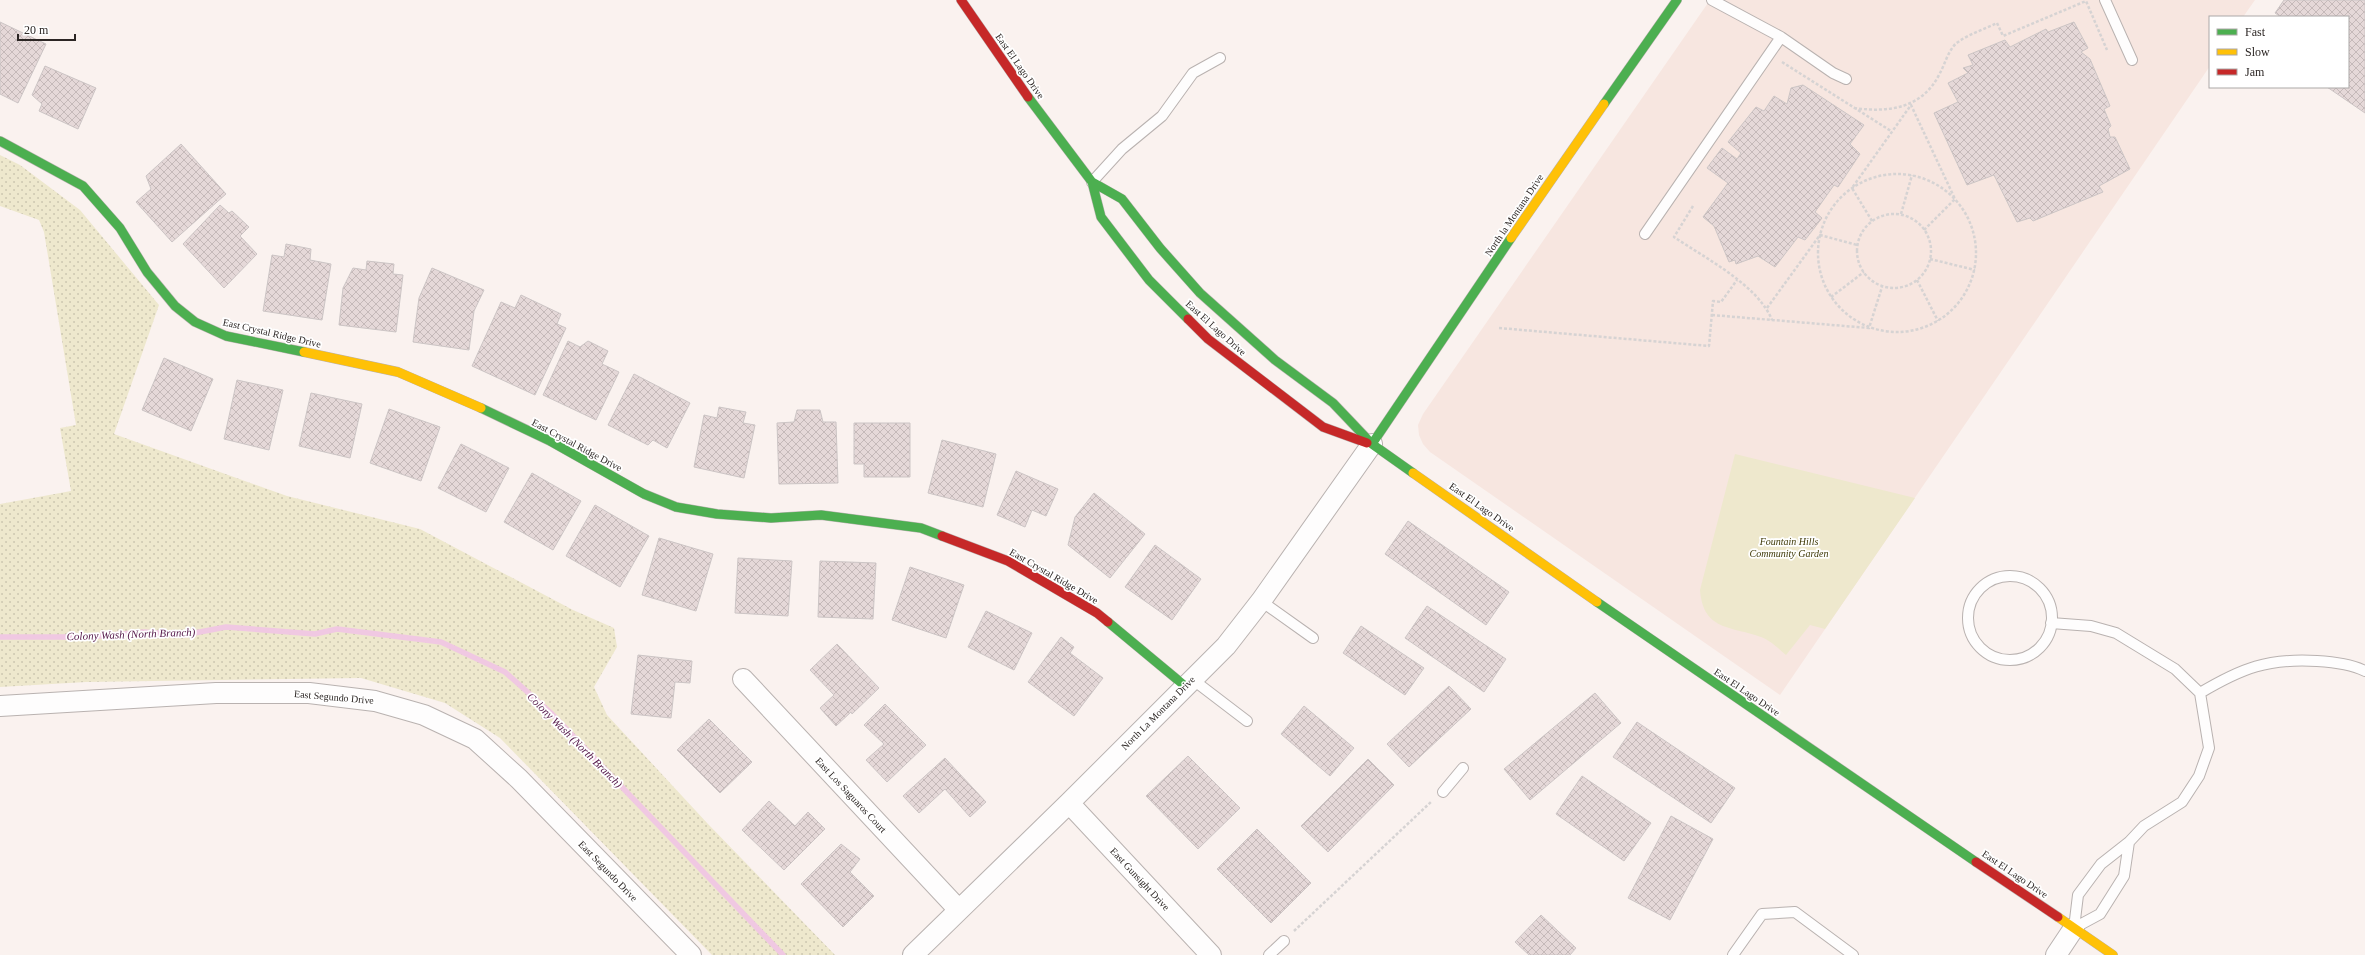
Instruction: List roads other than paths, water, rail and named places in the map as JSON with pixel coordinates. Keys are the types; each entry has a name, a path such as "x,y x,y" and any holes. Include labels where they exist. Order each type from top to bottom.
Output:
{"street":[{"name":"East El Lago Drive","path":"961,0 1014,78 1092,182 1101,217 1119,243 1149,280 1208,339 1267,386 1323,427 1372,444"},
{"name":"North la Montana Drive","path":"1372,444 1557,170 1677,0"},
{"name":"East Crystal Ridge Drive","path":"0,141 83,186 120,228 147,272 175,306 195,322 226,336 398,372 455,395 550,441 644,494 676,507 717,514 771,518 821,515 921,528 1008,561 1097,613 1188,683"},
{"name":"East El Lago Drive","path":"1092,182 1122,199 1160,248 1200,293 1275,360 1333,403 1372,444 1676,657 2113,955"},
{"name":"North La Montana Drive","path":"913,955 1069,803 1226,646 1261,601 1372,444"},
{"name":"East Los Saguaros Court","path":"743,679 959,910"},
{"name":"East Segundo Drive","path":"0,706 216,693 309,693 375,701 424,715 475,739 519,779 691,955"},
{"name":"East Gunsight Drive","path":"1069,803 1203,952"},
{"path":"2056,955 2074,928"}],"lane":[{"path":"1712,0 1781,37 1833,73 1846,79"},
{"path":"2105,0 2132,60"},
{"path":"1645,234 1781,37"},
{"path":"1092,182 1122,149 1162,116 1193,73 1220,58"},
{"path":"2006,576 2020,577 2032,582 2043,591 2050,603 2051,623 2044,643 2034,652 2021,658 2007,659 1993,656 1981,648 1973,637 1968,624 1969,610 1973,597 1982,587 1993,579 2006,576"},
{"path":"1261,601 1313,638"},
{"path":"2051,623 2091,626 2116,633 2175,669 2200,693 2208,748 2199,776 2182,802 2144,826 2129,842 2101,864 2078,895 2074,928"},
{"path":"2200,693 2228,676 2264,663 2294,659 2327,662 2365,671"},
{"path":"1188,683 1248,721"},
{"path":"1442,792 1463,768"},
{"path":"2074,928 2100,914 2124,876 2129,842"},
{"path":"1733,955 1762,914 1796,912 1853,955"},
{"path":"1269,955 1284,941"}],"waterway":[{"name":"Colony Wash (North Branch)","path":"0,637 89,637 144,632 184,635 226,627 315,634 337,629 441,642 505,672 551,713 783,955"}],"park label":[{"name":"Fountain Hills Community Garden","path":"1789,546"}]}
